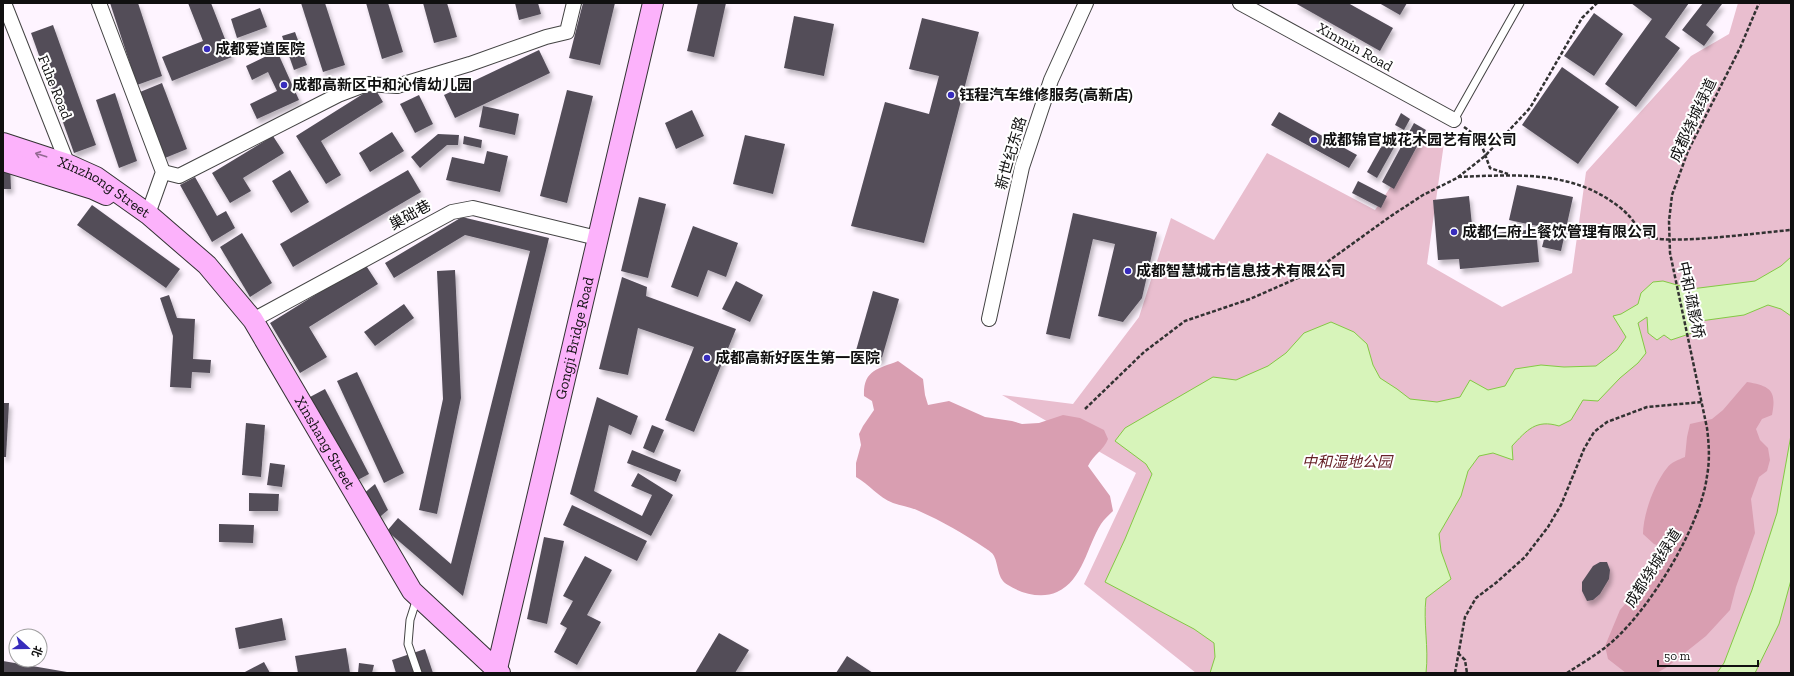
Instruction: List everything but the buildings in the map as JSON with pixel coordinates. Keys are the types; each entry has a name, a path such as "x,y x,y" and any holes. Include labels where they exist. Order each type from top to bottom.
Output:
{"main road":[{"name":"Gongji Bridge Road","path":"498,672 597,238 653,3"},
{"name":"Xinzhong Street","path":"3,143 67,164 96,177 148,214"},
{"name":"Xinzhong Street","path":"3,161 92,189 148,214"},
{"name":"Xinshang Street","path":"148,214 207,265 253,320 412,591 498,672"}],"street":[{"name":"Fuhe Road","path":"4,3 75,184"},
{"path":"99,3 163,172 148,214"},
{"path":"163,172 180,176 338,95 367,84 397,86 470,64 546,37 567,32 574,3"},
{"name":"新世纪东路","path":"989,319 1022,167 1051,80 1086,3"},
{"name":"Xinmin Road","path":"1240,3 1454,120"},
{"name":"巢础巷","path":"253,320 452,212 473,208 597,238"}],"lane":[{"path":"1454,120 1520,3"},
{"path":"418,596 410,620 408,644 418,673"}],"path":[{"path":"1085,409 1144,352 1185,322 1250,299 1316,270 1423,195 1457,178 1485,156 1530,108 1582,18 1597,3"},
{"name":"成都绕城绿道","path":"1670,253 1668,240 1672,195 1698,128 1740,48 1759,3"},
{"path":"1454,120 1479,138 1490,168 1511,175"},
{"path":"1457,178 1511,175 1552,177 1593,191 1610,201 1627,214 1645,236 1668,240 1791,230"},
{"name":"中和·疏影桥","path":"1670,253 1690,352"},
{"name":"成都绕城绿道","path":"1567,673 1613,641 1637,615 1681,548 1692,526 1707,477 1709,447 1702,402 1690,352"},
{"path":"1455,673 1465,617 1476,598 1497,582 1526,556 1548,528 1561,505 1584,449 1594,432 1607,422 1646,407 1702,402"},
{"path":"1458,653 1465,660 1467,673"}],"green space":[{"name":"中和湿地公园","path":"1738,3 1791,3 1791,673 1196,673 1084,584 1136,473 1002,395 1073,404 1139,317 1171,218 1214,240 1267,153 1375,210 1427,133 1444,143 1427,264 1502,307 1572,273 1586,172 1691,56 1729,34"}],"shaded area":[{"path":"1791,257 1791,316 1781,309 1768,305 1744,315 1693,322 1695,332 1671,340 1664,335 1657,340 1648,333 1647,317 1638,323 1646,353 1638,363 1620,378 1598,401 1583,400 1571,420 1559,426 1544,424 1532,427 1512,446 1513,460 1493,453 1479,456 1468,471 1461,496 1439,534 1441,551 1451,579 1426,598 1426,673 1210,673 1215,657 1214,643 1194,629 1105,582 1152,474 1146,464 1115,441 1125,428 1213,377 1236,380 1268,366 1286,353 1304,333 1331,322 1354,332 1367,344 1373,365 1380,378 1410,399 1437,402 1460,397 1470,380 1488,390 1505,386 1515,369 1541,365 1564,367 1596,366 1617,350 1626,337 1613,316 1621,314 1638,304 1641,293 1653,282 1663,281 1691,289 1755,281 1781,266"},
{"path":"898,361 923,379 928,405 949,401 985,417 1022,424 1039,423 1063,415 1080,418 1104,430 1108,439 1088,466 1110,496 1113,511 1101,524 1079,571 1066,587 1057,592 1045,595 1019,591 1004,582 999,572 996,560 993,554 989,551 936,519 888,500 856,477 856,463 861,445 859,434 874,410 872,401 864,396 866,381 873,372"},
{"path":"1747,382 1761,385 1770,391 1772,395 1772,415 1762,419 1756,429 1760,440 1768,448 1770,460 1767,471 1759,477 1751,499 1755,533 1736,587 1730,610 1706,636 1667,667 1657,673 1626,673 1608,659 1605,646 1620,610 1641,586 1661,559 1664,548 1654,544 1643,534 1643,526 1650,500 1658,482 1669,466 1675,461 1685,457 1690,424 1712,419 1723,410"},
{"path":"1791,435 1791,580 1779,624 1755,673 1717,673 1724,663 1752,590 1777,513"}],"place":[{"name":"成都爱道医院","path":"207,49"},
{"name":"成都高新区中和沁倩幼儿园","path":"284,85"},
{"name":"钰程汽车维修服务(高新店)","path":"951,95"},
{"name":"成都锦官城花木园艺有限公司","path":"1314,140"},
{"name":"成都仁府上餐饮管理有限公司","path":"1454,232"},
{"name":"成都智慧城市信息技术有限公司","path":"1128,271"},
{"name":"成都高新好医生第一医院","path":"707,358"}]}
